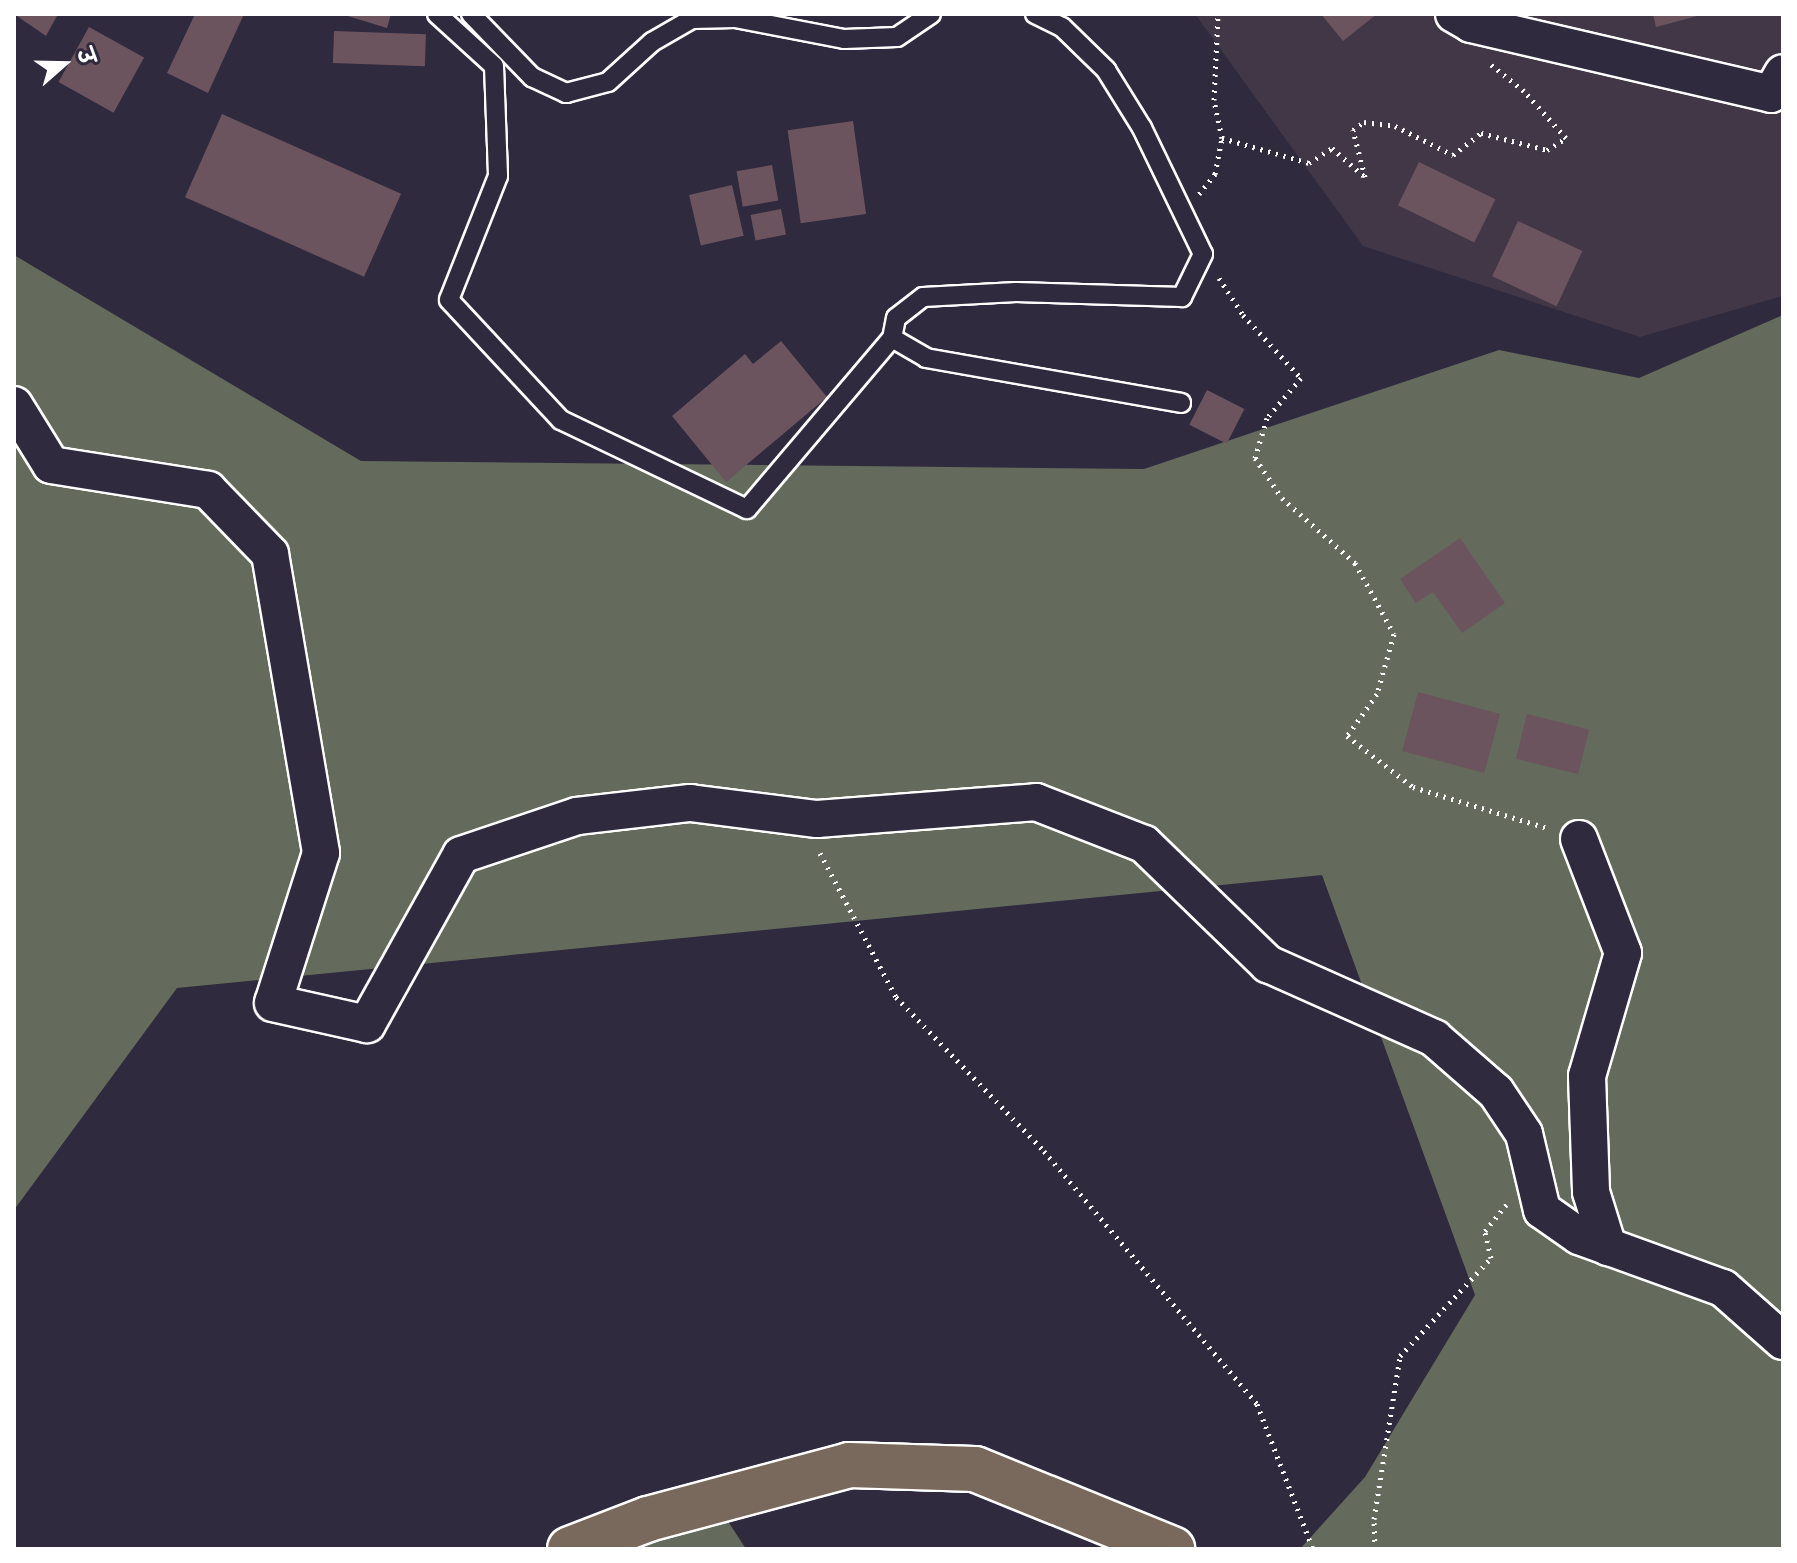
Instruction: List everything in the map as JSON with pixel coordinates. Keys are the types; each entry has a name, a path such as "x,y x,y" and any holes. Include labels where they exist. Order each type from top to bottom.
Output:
{"main road":[{"path":"570,1549 648,1519 849,1465 975,1469 1172,1549"}],"street":[{"path":"1462,19 1771,94 1783,73"},
{"path":"14,405 51,465 208,490 270,554 321,853 273,1003 367,1024 461,855 577,816 690,803 817,819 1036,802 1144,844 1268,964 1434,1038 1496,1092 1524,1134 1542,1210 1579,1236 1723,1288 1783,1341"},
{"path":"1579,839 1623,953 1587,1076 1591,1192 1608,1247"}],"lane":[{"path":"437,14 494,66 498,176 449,300 561,420 747,509 892,338 896,318 923,297 1016,292 1182,297 1203,254 1181,217 1142,128 1106,70 1062,27 1035,14"},
{"path":"471,14 532,77 566,93 608,82 652,42 692,19 735,18 844,39 897,37 931,14"},
{"path":"892,338 926,358 1181,403"}],"path":[{"path":"1181,217 1215,174 1222,138 1214,100 1218,14"},
{"path":"1222,138 1309,163 1332,148 1365,177 1353,130 1364,122 1395,126 1453,155 1481,133 1547,150 1566,138 1524,91 1502,79 1471,42 1462,19"},
{"path":"1203,254 1243,315 1301,378 1267,418 1255,458 1282,498 1355,563 1394,634 1377,694 1347,736 1413,787 1579,839"},
{"path":"817,819 810,833 896,997 1044,1151 1257,1404 1313,1549"},
{"path":"1375,1549 1374,1519 1400,1356 1491,1258 1485,1231 1510,1200 1542,1210"}],"shaded area":[{"path":"1195,14 1783,14 1783,296 1640,337 1363,246"}],"green space":[{"path":"14,255 361,461 1144,469 1499,350 1639,378 1783,315 1783,1549 1300,1549 1365,1477 1475,1295 1322,875 177,988 14,1210"},
{"path":"722,1512 746,1549 623,1549"}],"building":[{"path":"14,14 58,14 46,36"},
{"path":"195,14 244,14 208,93 167,73"},
{"path":"341,14 391,14 387,28"},
{"path":"1321,14 1377,14 1343,41"},
{"path":"1653,14 1701,14 1701,15 1656,27"},
{"path":"89,27 144,58 114,113 58,82"},
{"path":"334,31 426,34 425,66 333,63"},
{"path":"222,114 401,194 364,277 185,197"},
{"path":"853,121 866,214 801,223 788,130"},
{"path":"1419,162 1495,199 1474,242 1398,205"},
{"path":"772,165 778,200 743,207 737,171"},
{"path":"732,185 744,236 701,246 689,195"},
{"path":"781,209 786,235 756,240 751,215"},
{"path":"1518,221 1582,251 1557,306 1492,276"},
{"path":"781,341 827,397 726,482 672,416 745,354 753,364"},
{"path":"1207,390 1244,409 1227,444 1189,425"},
{"path":"1460,538 1505,603 1462,633 1433,592 1416,603 1400,579"},
{"path":"1418,692 1500,714 1484,773 1402,751"},
{"path":"1527,714 1589,729 1578,774 1516,759"}]}
